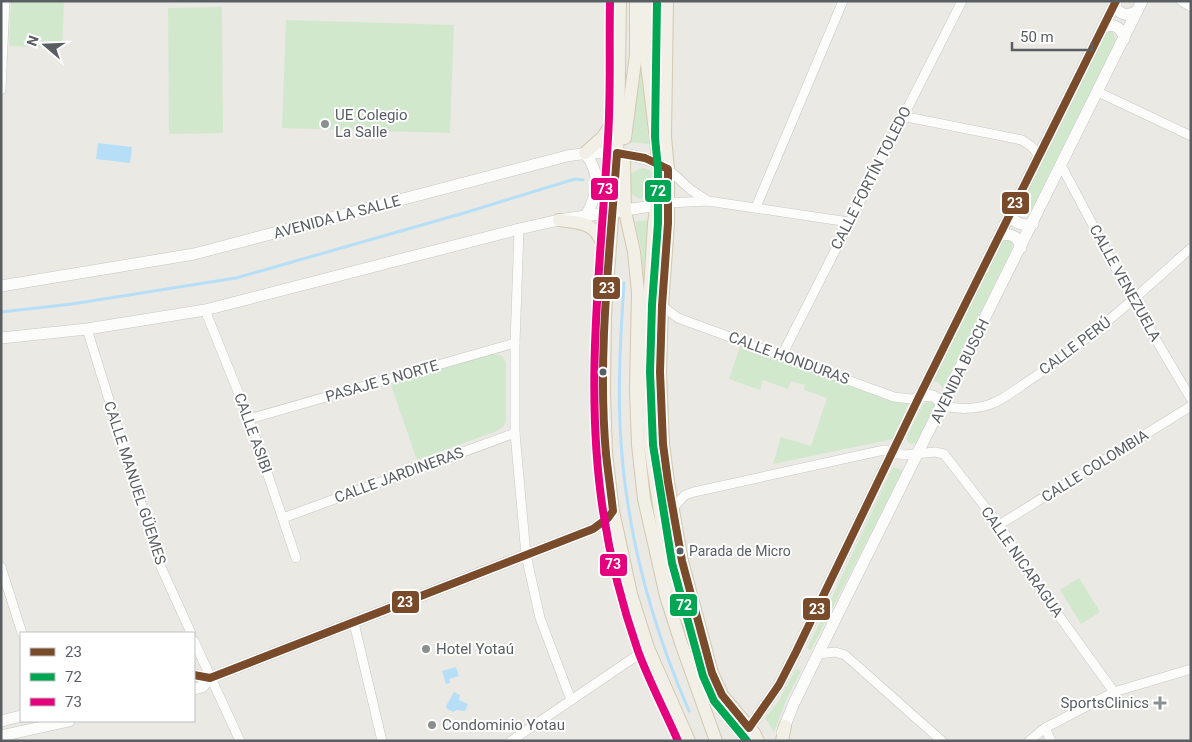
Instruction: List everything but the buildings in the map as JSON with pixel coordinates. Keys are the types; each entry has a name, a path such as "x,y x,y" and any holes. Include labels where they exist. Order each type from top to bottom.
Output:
{"main road":[{"path":"620,1 618,112 621,154 619,211 610,258 605,316 604,390 606,453 613,511 631,594 648,648 689,741"},
{"path":"621,154 636,54 636,1"},
{"path":"647,1 647,64 663,167"},
{"path":"667,1 660,372 663,444 672,509 691,596 712,673"},
{"path":"1114,2 1118,11 1124,15 1131,15 1140,6"},
{"name":"AVENIDA BUSCH","path":"742,741 779,685 796,652 919,397 1104,27 1114,2"},
{"name":"AVENIDA BUSCH","path":"785,726 816,657 1140,6"},
{"path":"1104,27 1115,26 1120,29 1124,39"},
{"path":"586,216 592,203 597,180 595,168 585,153 603,137 618,112"},
{"name":"AVENIDA LA SALLE","path":"1,286 194,254 567,156 585,153 621,154 645,158 663,167"},
{"path":"1,338 87,329 205,310 519,228 663,204"},
{"path":"663,204 654,224 647,379 651,455 665,545 682,609 722,695 758,741"},
{"path":"619,211 634,252 637,279 636,409 644,499 666,596 716,741"},
{"path":"1010,214 1013,220 1019,224 1033,224"},
{"path":"559,220 580,222 596,230 610,258"},
{"path":"999,236 1010,235 1015,237 1019,242 1020,248"},
{"path":"919,397 933,396 938,399 942,406"},
{"path":"651,455 667,480 660,515"},
{"path":"195,689 202,686 210,678 594,528 608,518 613,511"},
{"path":"594,528 617,531"},
{"path":"796,652 799,661 802,663 807,664 816,657"},
{"path":"195,675 210,678"},
{"path":"1,721 20,716"},
{"path":"1,736 48,723"},
{"path":"781,741 785,726"}],"street":[{"path":"1,90 5,1"},
{"path":"756,207 843,1"},
{"name":"CALLE FORTÍN TOLEDO","path":"782,355 962,1"},
{"path":"1181,1 1191,7"},
{"path":"1098,92 1191,136"},
{"path":"902,116 1022,140 1039,155"},
{"name":"CALLE VENEZUELA","path":"1061,165 1133,301 1191,399"},
{"path":"663,167 708,201"},
{"path":"663,204 708,201 849,222"},
{"path":"519,228 515,343 515,433 526,556 540,618 571,700"},
{"name":"CALLE PERÚ","path":"942,406 961,410 975,408 990,404 1006,396 1061,358 1133,301 1191,248"},
{"name":"CALLE HONDURAS","path":"662,306 678,318 894,397 912,399 919,397"},
{"name":"CALLE ASIBI","path":"205,310 249,419 296,558"},
{"name":"CALLE MANUEL GÜEMES","path":"87,329 161,567 190,632"},
{"name":"PASAJE 5 NORTE","path":"249,419 515,343"},
{"name":"CALLE COLOMBIA","path":"998,526 1191,406"},
{"name":"CALLE JARDINERAS","path":"283,518 515,433"},
{"path":"672,509 685,495 694,492 884,450 893,453"},
{"name":"CALLE NICARAGUA","path":"893,453 904,456 940,452 947,456 1114,692"},
{"path":"1,567 22,632"},
{"path":"354,623 382,741"},
{"path":"195,643 240,741"},
{"path":"513,740 648,648"},
{"path":"816,657 835,652 844,655 942,741"},
{"path":"1029,741 1045,728 1114,692 1191,669"},
{"path":"1045,728 1051,741"}],"green space":[{"path":"11,1 64,1 62,48 9,46"},
{"path":"650,1 659,1 657,59 653,80"},
{"path":"222,7 223,133 169,134 168,8"},
{"path":"286,20 454,25 450,133 282,128"},
{"path":"1113,32 1116,41 1033,210 1024,213 1019,210 1019,205 1104,34"},
{"path":"640,53 649,144 629,142"},
{"path":"642,168 648,169 657,176 651,197 640,199 631,194 629,177 632,173"},
{"path":"649,220 643,277 641,248 635,222"},
{"path":"1007,240 1013,244 1012,249 943,388 938,382 933,381 1001,242"},
{"path":"741,344 909,402 893,439 773,464 781,437 811,446 827,398 804,390 805,385 791,381 788,389 763,380 760,390 729,379"},
{"path":"492,354 502,356 506,362 506,421 504,426 497,431 417,460 391,385"},
{"path":"924,403 934,403 935,408 918,443 911,444 907,441 908,434"},
{"path":"893,467 903,470 811,650 807,648"},
{"path":"1079,578 1100,612 1081,624 1060,590"},
{"path":"796,669 801,671 787,698 774,732 765,718 778,702"}],"water":[{"path":"98,143 132,147 130,163 96,159"},
{"path":"456,667 459,676 449,679 450,683 446,684 442,671"},
{"path":"454,692 460,695 459,700 468,704 465,711 457,710 453,712 447,709 446,706"}],"waterway":[{"path":"1,312 72,304 236,278 464,213 575,179 583,180"},
{"path":"624,283 619,406 627,498 633,535 651,607 662,642 689,711"}],"transit line":[{"name":"73","path":"610,1 609,121 598,278 594,371 597,464 609,546 627,617 642,662 678,741"},
{"name":"72","path":"657,1 655,137 658,169 658,223 652,305 650,372 653,445 672,563 703,676 714,701 747,741"},
{"name":"23","path":"195,675 210,678 593,529 608,518 613,511 606,454 603,379 608,266 617,153 645,158 668,169 668,223 662,306 660,372 663,444 668,482 682,561 712,673 722,695 749,728 779,685 796,652 919,397 1116,1"}],"place":[{"name":"UE Colegio La Salle","path":"325,124"},
{"name":"Parada de Micro","path":"680,551"},
{"name":"Hotel Yotaú","path":"426,649"},
{"name":"SportsClinics","path":"1160,703"},
{"name":"Condominio Yotau","path":"432,725"}]}
